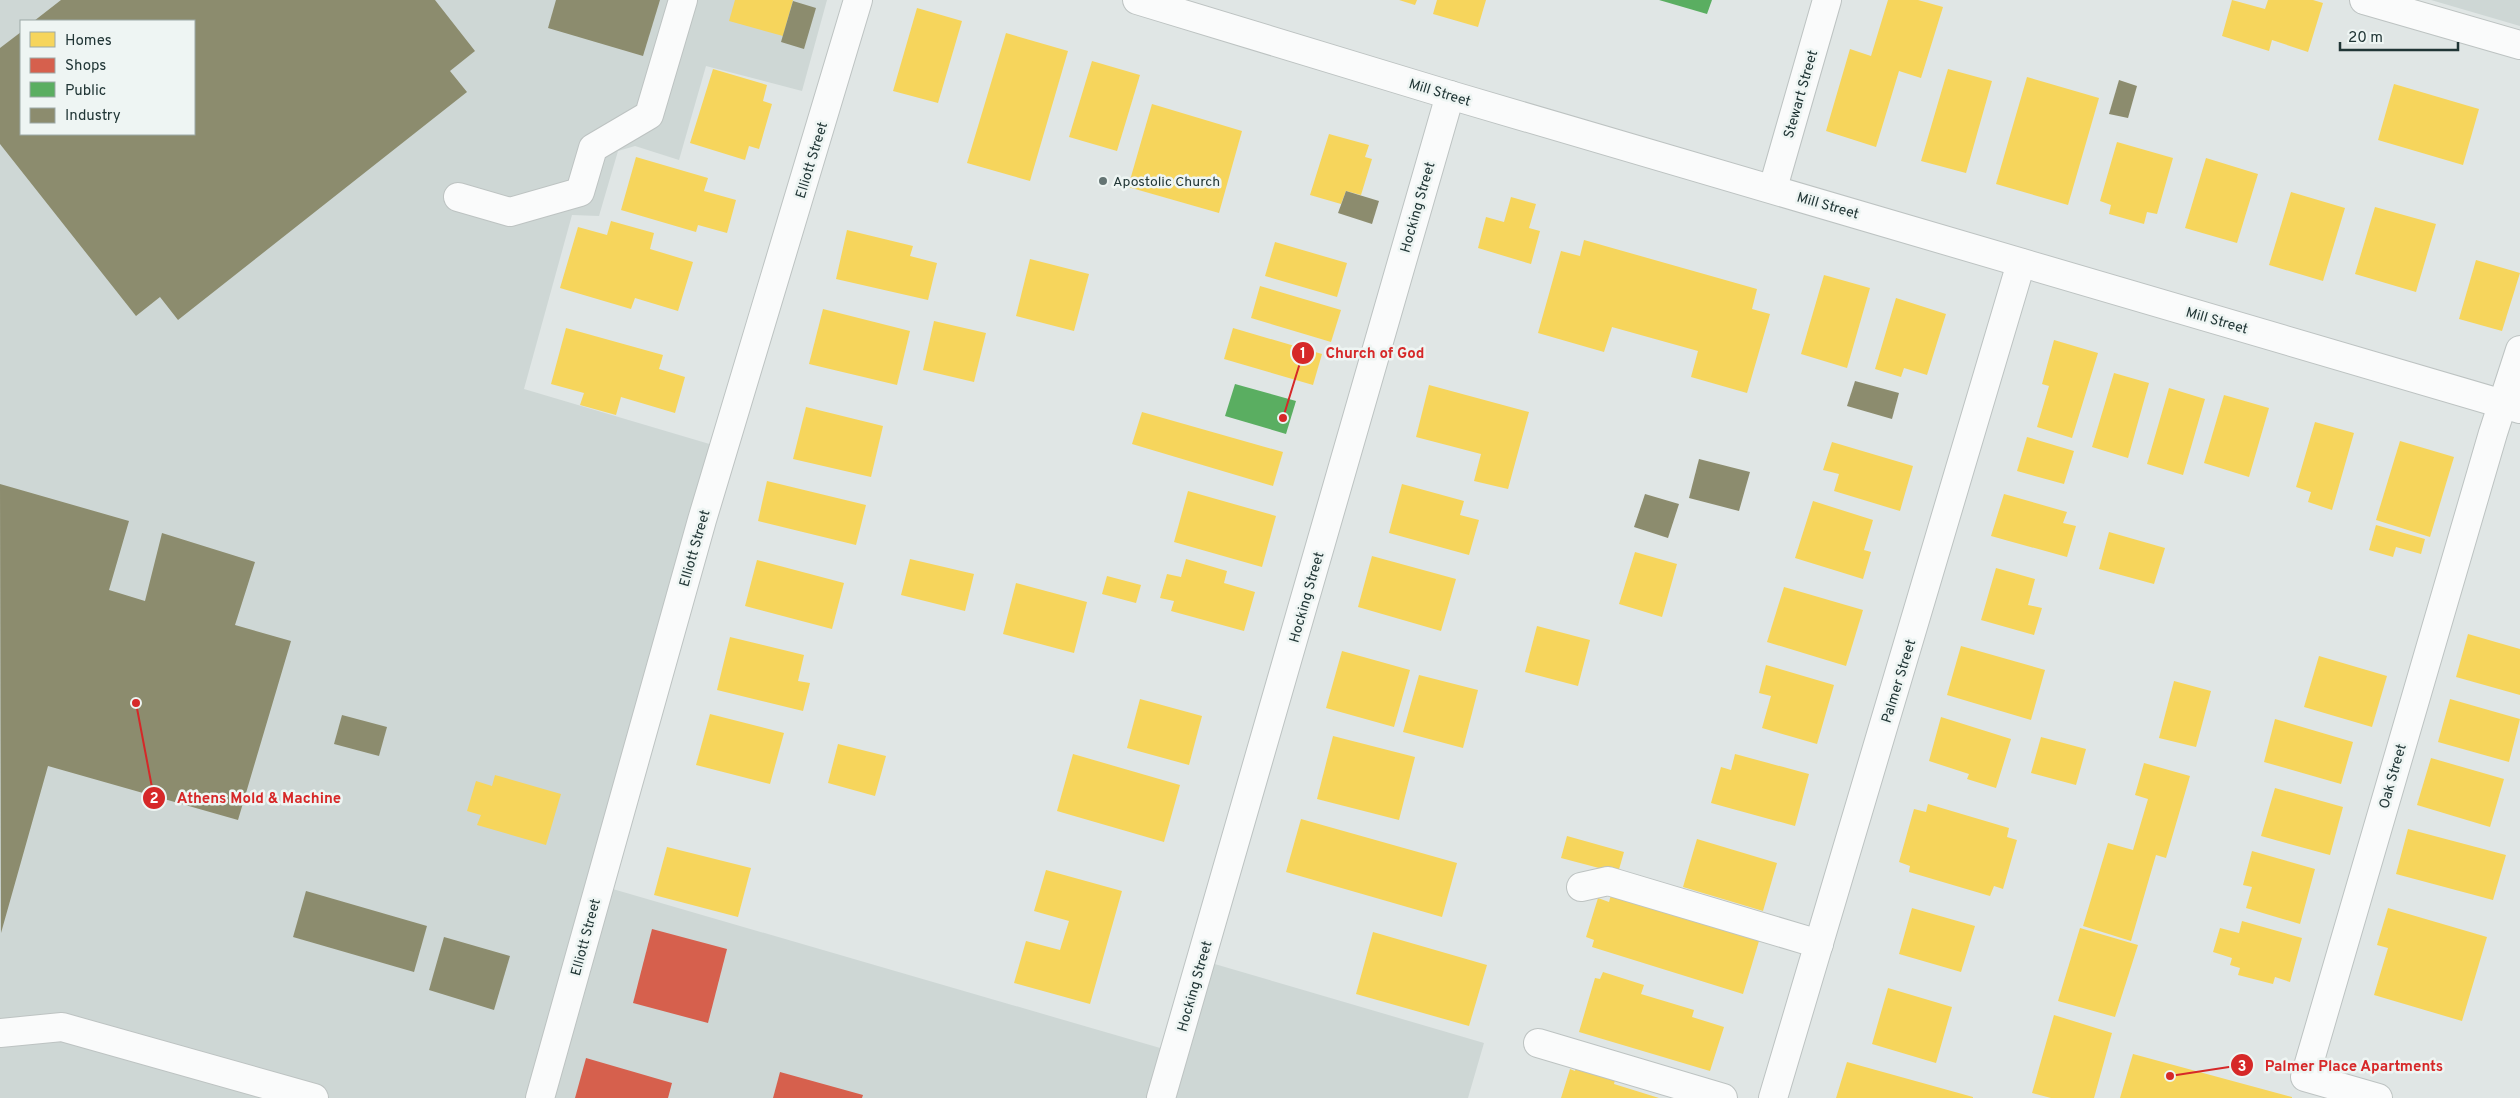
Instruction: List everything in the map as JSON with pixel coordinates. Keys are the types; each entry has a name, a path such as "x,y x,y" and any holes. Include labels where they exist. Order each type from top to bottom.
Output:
{"street":[{"path":"458,197 510,212 580,192 593,148 649,115 683,0"},
{"name":"Elliott Street","path":"540,1098 702,520 858,0"},
{"name":"Mill Street","path":"1137,0 1450,95 1773,188 2511,406"},
{"name":"Stewart Street","path":"1773,188 1827,0"},
{"path":"2364,0 2520,44"},
{"name":"Hocking Street","path":"1161,1098 1450,95"},
{"name":"Palmer Street","path":"1773,1098 2022,263"},
{"path":"2511,406 2520,350"},
{"name":"Oak Street","path":"2378,1098 2305,1077 2331,982 2511,406"},
{"path":"1581,888 1608,881 1819,944"},
{"path":"0,1033 62,1027 314,1098"},
{"path":"1538,1042 1723,1098"}],"shaded area":[{"path":"0,0 827,0 802,91 706,66 679,160 635,146 618,151 599,216 572,215 524,389 723,448 599,885 1174,1052 1201,960 1484,1043 1468,1098 0,1098"},
{"path":"2431,0 2520,0 2520,26"}],"building: Homes":[{"path":"735,0 793,0 783,36 729,21"},
{"path":"1399,0 1417,0 1415,5"},
{"path":"1437,0 1486,0 1478,27 1433,14"},
{"path":"1888,0 1918,0 1943,7 1921,78 1899,71 1876,147 1826,131 1850,49 1871,56"},
{"path":"2232,0 2265,9 2268,0 2313,0 2323,3 2308,52 2272,40 2269,51 2222,36"},
{"path":"917,8 962,21 938,103 893,91"},
{"path":"1006,33 1068,51 1030,181 967,163"},
{"path":"1092,61 1140,75 1117,151 1069,137"},
{"path":"713,69 767,85 763,101 772,104 759,149 749,146 745,160 690,143"},
{"path":"1948,69 1992,81 1966,173 1921,161"},
{"path":"2027,77 2099,98 2068,205 1996,184"},
{"path":"2394,84 2479,109 2463,165 2378,140"},
{"path":"1152,104 1242,131 1219,213 1128,187"},
{"path":"1329,134 1369,145 1365,157 1372,159 1361,195 1346,191 1341,204 1310,195"},
{"path":"2117,142 2173,158 2157,214 2147,212 2144,224 2109,214 2111,205 2100,201"},
{"path":"636,157 708,178 704,191 736,200 727,233 698,225 696,232 621,210"},
{"path":"2206,158 2258,174 2237,243 2185,228"},
{"path":"2291,192 2345,208 2323,281 2269,265"},
{"path":"1511,197 1536,204 1529,228 1540,231 1531,264 1478,248 1486,217 1504,222"},
{"path":"2375,207 2436,224 2416,292 2355,274"},
{"path":"611,221 654,233 650,249 693,262 678,311 635,298 631,309 560,288 578,227 607,235"},
{"path":"847,230 913,246 910,256 937,263 928,300 836,279"},
{"path":"1584,240 1757,289 1752,309 1770,314 1747,393 1691,377 1698,351 1612,327 1604,352 1538,333 1561,251 1580,256"},
{"path":"1275,242 1347,263 1337,297 1265,276"},
{"path":"1030,259 1089,274 1074,331 1016,316"},
{"path":"2476,260 2520,273 2502,331 2459,319"},
{"path":"1824,275 1870,288 1847,368 1801,354"},
{"path":"1260,286 1341,310 1331,342 1251,318"},
{"path":"1896,298 1946,314 1927,375 1904,368 1901,377 1875,369"},
{"path":"823,309 910,331 897,385 809,364"},
{"path":"934,321 986,333 974,382 923,370"},
{"path":"566,328 663,355 659,369 685,377 675,413 621,397 616,415 580,405 584,393 551,384"},
{"path":"1233,328 1322,354 1313,385 1224,359"},
{"path":"2054,340 2098,353 2072,438 2037,427 2049,386 2042,384"},
{"path":"2114,373 2149,383 2128,458 2092,447"},
{"path":"1429,385 1529,412 1508,489 1474,481 1481,454 1416,437"},
{"path":"2169,388 2205,399 2183,475 2147,464"},
{"path":"2224,395 2269,408 2249,477 2204,463"},
{"path":"806,407 883,426 871,477 793,459"},
{"path":"1142,412 1283,452 1273,486 1132,444"},
{"path":"2315,422 2354,433 2332,510 2308,502 2311,492 2296,487"},
{"path":"2027,437 2074,451 2064,484 2017,471"},
{"path":"2400,441 2454,457 2430,537 2376,520"},
{"path":"1832,442 1913,466 1900,511 1834,491 1839,474 1823,470"},
{"path":"767,481 866,505 856,545 758,521"},
{"path":"1402,484 1464,501 1460,515 1479,520 1469,555 1389,533"},
{"path":"1188,491 1276,516 1262,567 1174,542"},
{"path":"2004,494 2067,512 2063,523 2076,526 2067,557 1991,536"},
{"path":"1813,501 1873,520 1864,550 1871,552 1863,579 1795,558"},
{"path":"2376,525 2425,539 2421,554 2396,547 2393,557 2369,550"},
{"path":"2109,532 2165,548 2154,584 2099,569"},
{"path":"1635,552 1677,564 1662,617 1619,604"},
{"path":"1372,556 1456,579 1441,631 1358,607"},
{"path":"910,559 974,574 965,611 901,595"},
{"path":"1186,559 1227,571 1224,583 1255,592 1244,631 1171,611 1174,601 1160,598 1167,574 1181,577"},
{"path":"757,560 844,583 832,629 745,606"},
{"path":"1996,568 2035,579 2028,605 2042,608 2034,635 1981,620"},
{"path":"1107,576 1141,585 1136,603 1102,594"},
{"path":"1016,583 1087,602 1074,653 1003,634"},
{"path":"1784,587 1863,610 1846,666 1767,642"},
{"path":"1537,626 1590,640 1578,686 1525,672"},
{"path":"2468,634 2520,649 2520,695 2456,677"},
{"path":"730,637 804,655 798,681 810,683 803,711 717,690"},
{"path":"1961,646 2045,670 2031,720 1947,695"},
{"path":"1342,651 1410,670 1394,727 1326,708"},
{"path":"2319,656 2387,676 2372,727 2304,707"},
{"path":"1766,665 1834,685 1817,744 1762,728 1771,696 1759,693"},
{"path":"1419,675 1478,690 1463,748 1403,732"},
{"path":"2174,681 2211,691 2196,747 2159,738"},
{"path":"1140,699 1202,716 1189,765 1127,748"},
{"path":"2450,699 2520,719 2509,762 2438,742"},
{"path":"710,714 784,733 770,784 696,765"},
{"path":"1941,717 2011,739 1996,788 1967,779 1969,774 1929,761"},
{"path":"2275,719 2353,742 2341,784 2264,762"},
{"path":"1333,736 1415,757 1399,820 1317,799"},
{"path":"2041,737 2086,749 2076,785 2031,773"},
{"path":"838,744 886,756 875,796 828,783"},
{"path":"1073,754 1180,785 1164,842 1057,811"},
{"path":"1735,754 1809,774 1795,826 1711,803 1721,767 1731,770"},
{"path":"2431,758 2504,779 2490,827 2417,805"},
{"path":"2144,763 2190,776 2166,858 2156,855 2131,941 2083,926 2108,843 2133,850 2148,799 2135,795"},
{"path":"495,775 561,794 546,845 477,825 481,815 467,811 476,781 492,786"},
{"path":"2275,788 2343,807 2330,855 2261,836"},
{"path":"1928,804 2009,828 2007,837 2017,840 2003,889 1994,886 1990,896 1909,872 1910,866 1899,862 1914,809 1926,812"},
{"path":"1301,819 1457,863 1442,917 1286,872"},
{"path":"2408,829 2506,855 2493,900 2396,874"},
{"path":"1567,836 1624,852 1618,873 1561,858"},
{"path":"1697,839 1777,863 1763,911 1683,887"},
{"path":"667,847 751,868 738,917 654,895"},
{"path":"2252,851 2315,869 2300,924 2246,908 2252,887 2243,885"},
{"path":"1046,870 1122,891 1090,1004 1014,983 1026,941 1060,950 1069,921 1034,911"},
{"path":"1611,895 1759,941 1743,994 1592,947 1594,940 1586,937 1598,898 1609,902"},
{"path":"1912,908 1975,926 1961,972 1899,954"},
{"path":"2388,908 2487,937 2462,1021 2374,995 2388,948 2377,945"},
{"path":"2242,921 2302,938 2290,982 2275,977 2273,984 2238,975 2240,968 2230,965 2232,958 2213,952 2220,928 2239,933"},
{"path":"2080,928 2138,945 2115,1017 2058,1001"},
{"path":"1373,932 1487,965 1469,1026 1356,994"},
{"path":"1603,972 1644,985 1641,994 1694,1010 1692,1017 1724,1027 1710,1071 1579,1032 1595,978 1600,979"},
{"path":"1888,988 1952,1007 1936,1063 1872,1044"},
{"path":"2054,1015 2112,1033 2094,1098 2051,1098 2032,1093"},
{"path":"2133,1054 2292,1097 2292,1098 2120,1098"},
{"path":"1847,1062 1973,1097 1973,1098 1836,1098"},
{"path":"1577,1064 1616,1076 1614,1084 1659,1098 1561,1098 1570,1069 1575,1071"}],"building: Shops":[{"path":"652,929 727,949 708,1023 633,1003"},
{"path":"586,1058 672,1083 668,1098 575,1098"},
{"path":"780,1072 863,1095 862,1098 773,1098"}],"building: Public":[{"path":"1659,0 1712,0 1707,14"},
{"path":"1235,384 1296,401 1286,434 1225,416"}],"building: Industry":[{"path":"61,0 435,0 475,51 450,71 467,92 178,320 160,297 136,316 0,144 0,48 20,33 20,135 195,135 195,20 35,20"},
{"path":"556,0 660,0 643,56 548,28"},
{"path":"793,1 816,8 804,49 781,42"},
{"path":"2119,80 2137,86 2128,118 2109,114"},
{"path":"1346,191 1379,201 1372,224 1338,213"},
{"path":"1855,381 1899,393 1892,419 1847,406"},
{"path":"1699,459 1750,472 1739,511 1689,498"},
{"path":"0,484 129,521 109,590 145,601 162,533 255,562 235,625 291,641 238,820 48,766 1,933"},
{"path":"1645,494 1679,504 1668,538 1634,527"},
{"path":"342,715 387,727 379,756 334,744"},
{"path":"306,891 427,926 414,972 293,937"},
{"path":"444,937 510,956 494,1010 429,990"}],"place":[{"name":"Apostolic Church","path":"1103,181"},
{"name":"Church of God","path":"1283,418"},
{"name":"Athens Mold & Machine","path":"136,703"},
{"name":"Palmer Place Apartments","path":"2170,1076"}]}
